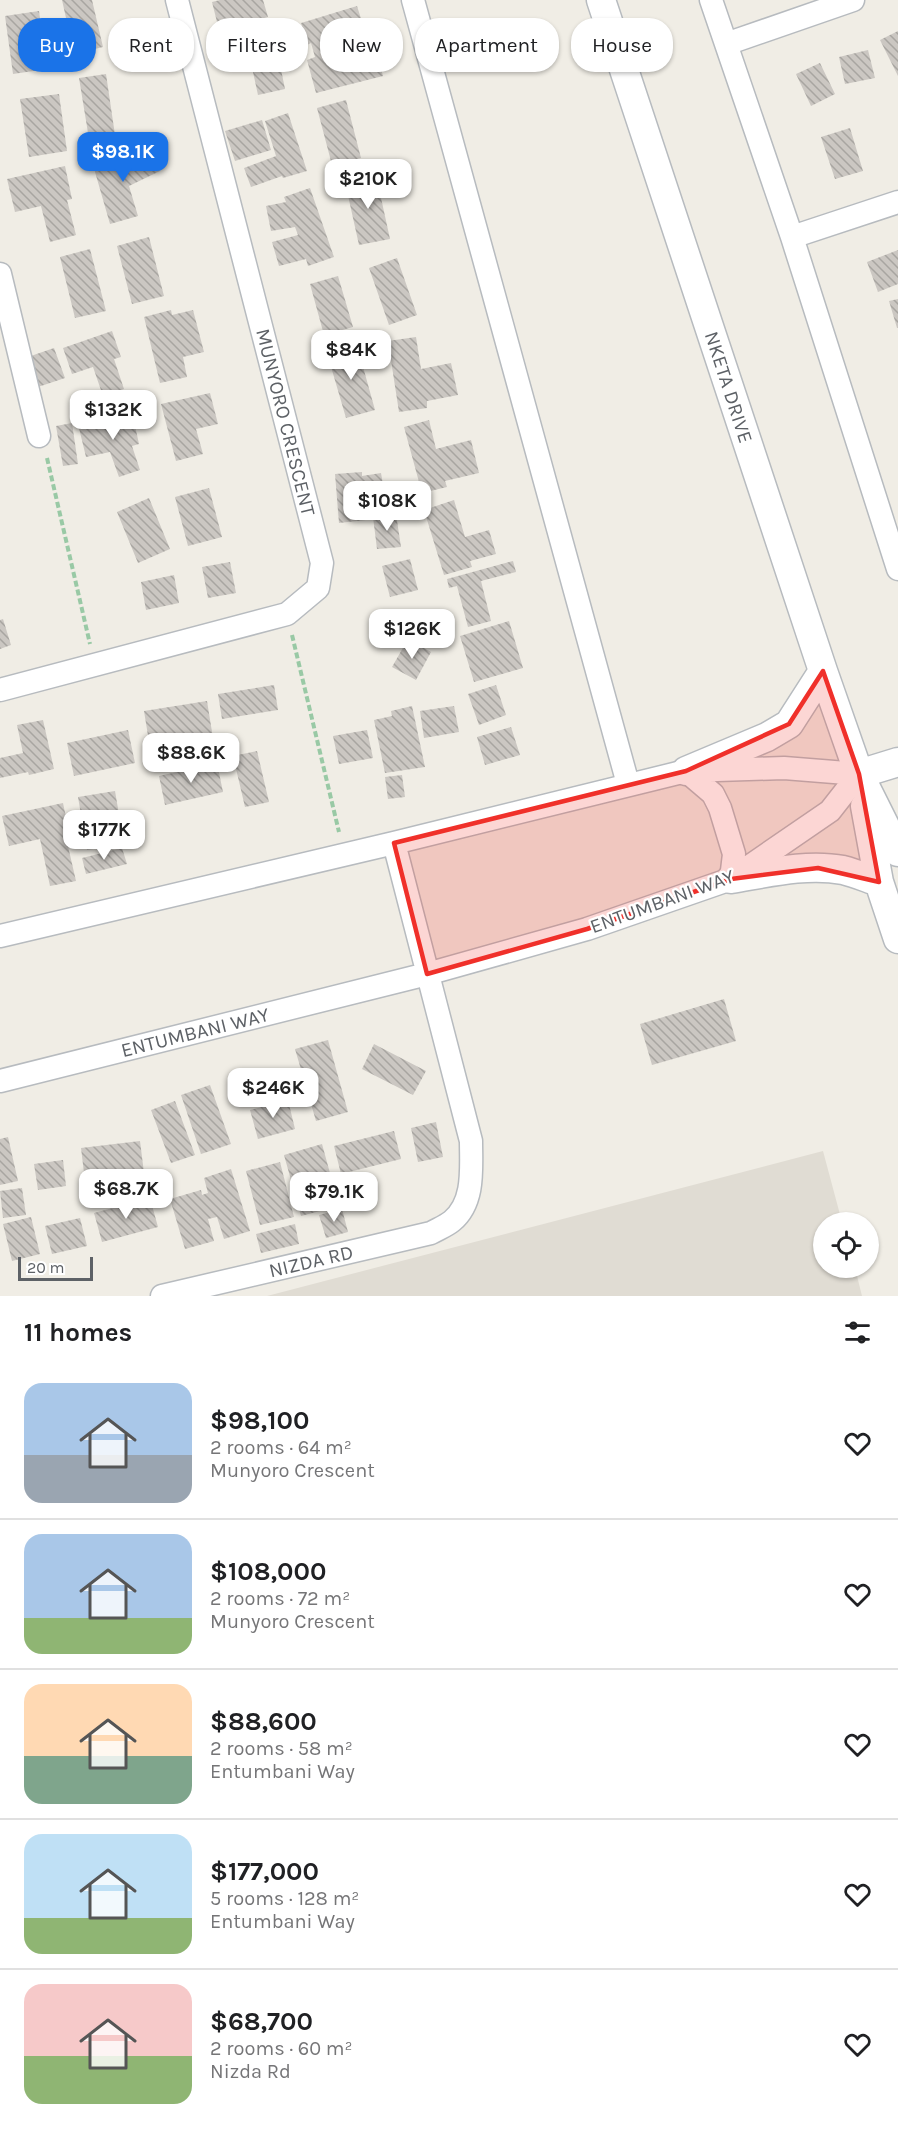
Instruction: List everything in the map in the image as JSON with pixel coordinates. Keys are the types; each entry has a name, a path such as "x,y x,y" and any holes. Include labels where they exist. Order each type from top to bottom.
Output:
{"street":[{"name":"MUNYORO CRESCENT","path":"0,690 287,614 318,588 322,563 177,0"},
{"path":"413,0 628,784"},
{"name":"NKETA DRIVE","path":"601,0 823,671 860,774 898,852"},
{"path":"711,0 792,237 898,569"},
{"path":"726,44 853,0"},
{"path":"792,237 898,202"},
{"path":"0,274 39,436"},
{"path":"0,936 686,771 789,724 823,671"},
{"path":"686,771 784,768 860,774 898,762"},
{"path":"686,771 712,794 720,807 735,854 731,879 764,873 818,868 843,870 879,882"},
{"name":"NKETA DRIVE","path":"860,774 879,882 898,939"},
{"name":"ENTUMBANI WAY","path":"0,1081 427,974 587,929 731,879 830,811 860,774"},
{"name":"NIZDA RD","path":"162,1296 431,1233 453,1220 467,1201 471,1171 471,1141 394,843"}],"path":[{"path":"39,436 51,471 95,665"},
{"path":"287,614 345,854"}],"highlighted area":[{"path":"823,671 859,774 879,882 818,868 731,879 587,929 427,974 394,843 686,771 789,724"}],"shaded area":[{"path":"823,1151 839,1212 813,1212 813,1278 858,1278 862,1296 267,1296"}],"building":[{"path":"62,0 92,0 103,47 96,49 96,18 66,18"},
{"path":"263,0 268,17 216,18 212,2"},
{"path":"357,6 361,18 320,18 320,72 382,72 383,76 316,93 308,64 308,60 315,57 311,43 308,44 308,21"},
{"path":"39,11 40,18 18,18 18,72 27,72 13,74 5,16"},
{"path":"898,31 898,76 880,40"},
{"path":"868,50 875,78 845,84 839,57"},
{"path":"820,63 835,94 811,106 796,74"},
{"path":"253,72 282,72 285,89 258,95"},
{"path":"106,74 115,135 89,139 79,78"},
{"path":"59,94 67,151 29,157 20,99"},
{"path":"346,100 361,158 332,165 317,108"},
{"path":"288,113 307,171 283,178 282,176 251,187 244,168 276,156 265,121"},
{"path":"262,120 271,150 235,161 225,131"},
{"path":"850,128 863,171 835,179 821,137"},
{"path":"148,147 160,171 129,186 138,216 110,224 93,165 121,157 122,159"},
{"path":"65,166 72,199 67,200 76,235 50,242 41,206 15,212 7,179"},
{"path":"376,175 390,239 359,245 345,182"},
{"path":"310,188 334,257 308,266 306,259 279,266 272,242 298,235 295,227 271,231 266,206 286,202 284,197"},
{"path":"149,237 164,296 132,304 117,246"},
{"path":"90,249 106,311 75,318 60,257"},
{"path":"898,250 898,284 878,292 867,262"},
{"path":"397,258 417,315 389,325 369,268"},
{"path":"338,276 353,327 324,335 310,284"},
{"path":"898,299 898,328 897,328 889,301"},
{"path":"171,310 172,315 193,310 204,352 183,357 187,377 160,383 144,317"},
{"path":"112,331 121,357 114,359 124,389 103,396 93,367 72,374 63,348"},
{"path":"416,337 421,369 451,363 458,395 427,401 427,408 399,412 388,341"},
{"path":"357,345 375,410 346,418 327,353"},
{"path":"54,348 65,378 35,388 25,358"},
{"path":"210,393 218,424 196,429 203,454 176,461 161,404"},
{"path":"132,412 139,444 132,446 140,470 119,477 110,452 86,457 78,424"},
{"path":"429,420 436,449 471,440 479,473 445,481 447,487 422,493 404,427"},
{"path":"72,423 78,464 63,466 56,426"},
{"path":"362,472 362,476 381,473 385,496 364,500 366,520 339,523 335,474"},
{"path":"209,488 222,537 188,546 175,497"},
{"path":"149,498 170,549 138,563 117,512"},
{"path":"454,500 465,537 489,530 496,554 470,561 472,567 444,575 424,510"},
{"path":"396,514 401,547 377,549 373,517"},
{"path":"410,559 418,590 390,597 382,566"},
{"path":"513,561 516,572 481,581 491,621 468,627 457,586 449,588 447,579"},
{"path":"230,562 236,593 208,598 202,567"},
{"path":"174,575 179,603 146,610 141,582"},
{"path":"3,619 11,645 0,649 0,620"},
{"path":"509,621 523,668 474,682 460,636"},
{"path":"408,639 431,652 416,680 392,667"},
{"path":"274,685 278,710 222,719 218,694"},
{"path":"496,685 506,715 479,725 468,694"},
{"path":"207,701 213,738 150,748 144,711"},
{"path":"412,706 425,767 385,773 374,720 392,716 391,711"},
{"path":"454,706 459,732 424,738 420,711"},
{"path":"43,720 54,769 29,775 28,772 0,778 0,758 23,753 17,725"},
{"path":"511,727 520,755 485,765 477,737"},
{"path":"128,730 135,763 74,776 67,743"},
{"path":"367,730 373,758 339,764 333,736"},
{"path":"257,751 269,802 245,807 233,756"},
{"path":"217,763 223,792 165,805 159,776"},
{"path":"402,775 405,797 388,799 385,777"},
{"path":"115,791 124,844 87,850 78,797"},
{"path":"63,803 69,832 65,833 76,881 50,886 40,839 9,846 2,816"},
{"path":"122,848 127,864 86,874 82,858"},
{"path":"724,999 736,1041 652,1065 640,1024"},
{"path":"328,1040 348,1112 316,1121 295,1049"},
{"path":"374,1044 426,1071 413,1095 362,1069"},
{"path":"210,1085 231,1144 201,1154 181,1095"},
{"path":"288,1100 295,1129 258,1139 250,1110"},
{"path":"175,1101 195,1155 171,1163 151,1110"},
{"path":"436,1122 443,1157 418,1162 411,1128"},
{"path":"394,1131 401,1159 341,1174 334,1146"},
{"path":"8,1137 18,1181 0,1185 0,1139"},
{"path":"140,1141 144,1173 85,1181 81,1148"},
{"path":"322,1144 339,1206 301,1216 284,1155"},
{"path":"63,1160 66,1186 38,1190 34,1164"},
{"path":"280,1162 294,1217 260,1225 246,1171"},
{"path":"231,1169 250,1231 224,1239 217,1217 208,1219 214,1241 185,1249 170,1199 201,1190 202,1195 208,1193 204,1178"},
{"path":"22,1188 26,1215 3,1218 0,1191"},
{"path":"150,1198 158,1227 102,1242 94,1213"},
{"path":"342,1209 348,1232 326,1238 319,1215"},
{"path":"31,1217 40,1254 12,1261 3,1224"},
{"path":"80,1218 87,1246 52,1254 45,1226"},
{"path":"295,1224 299,1244 261,1253 256,1234"}]}
